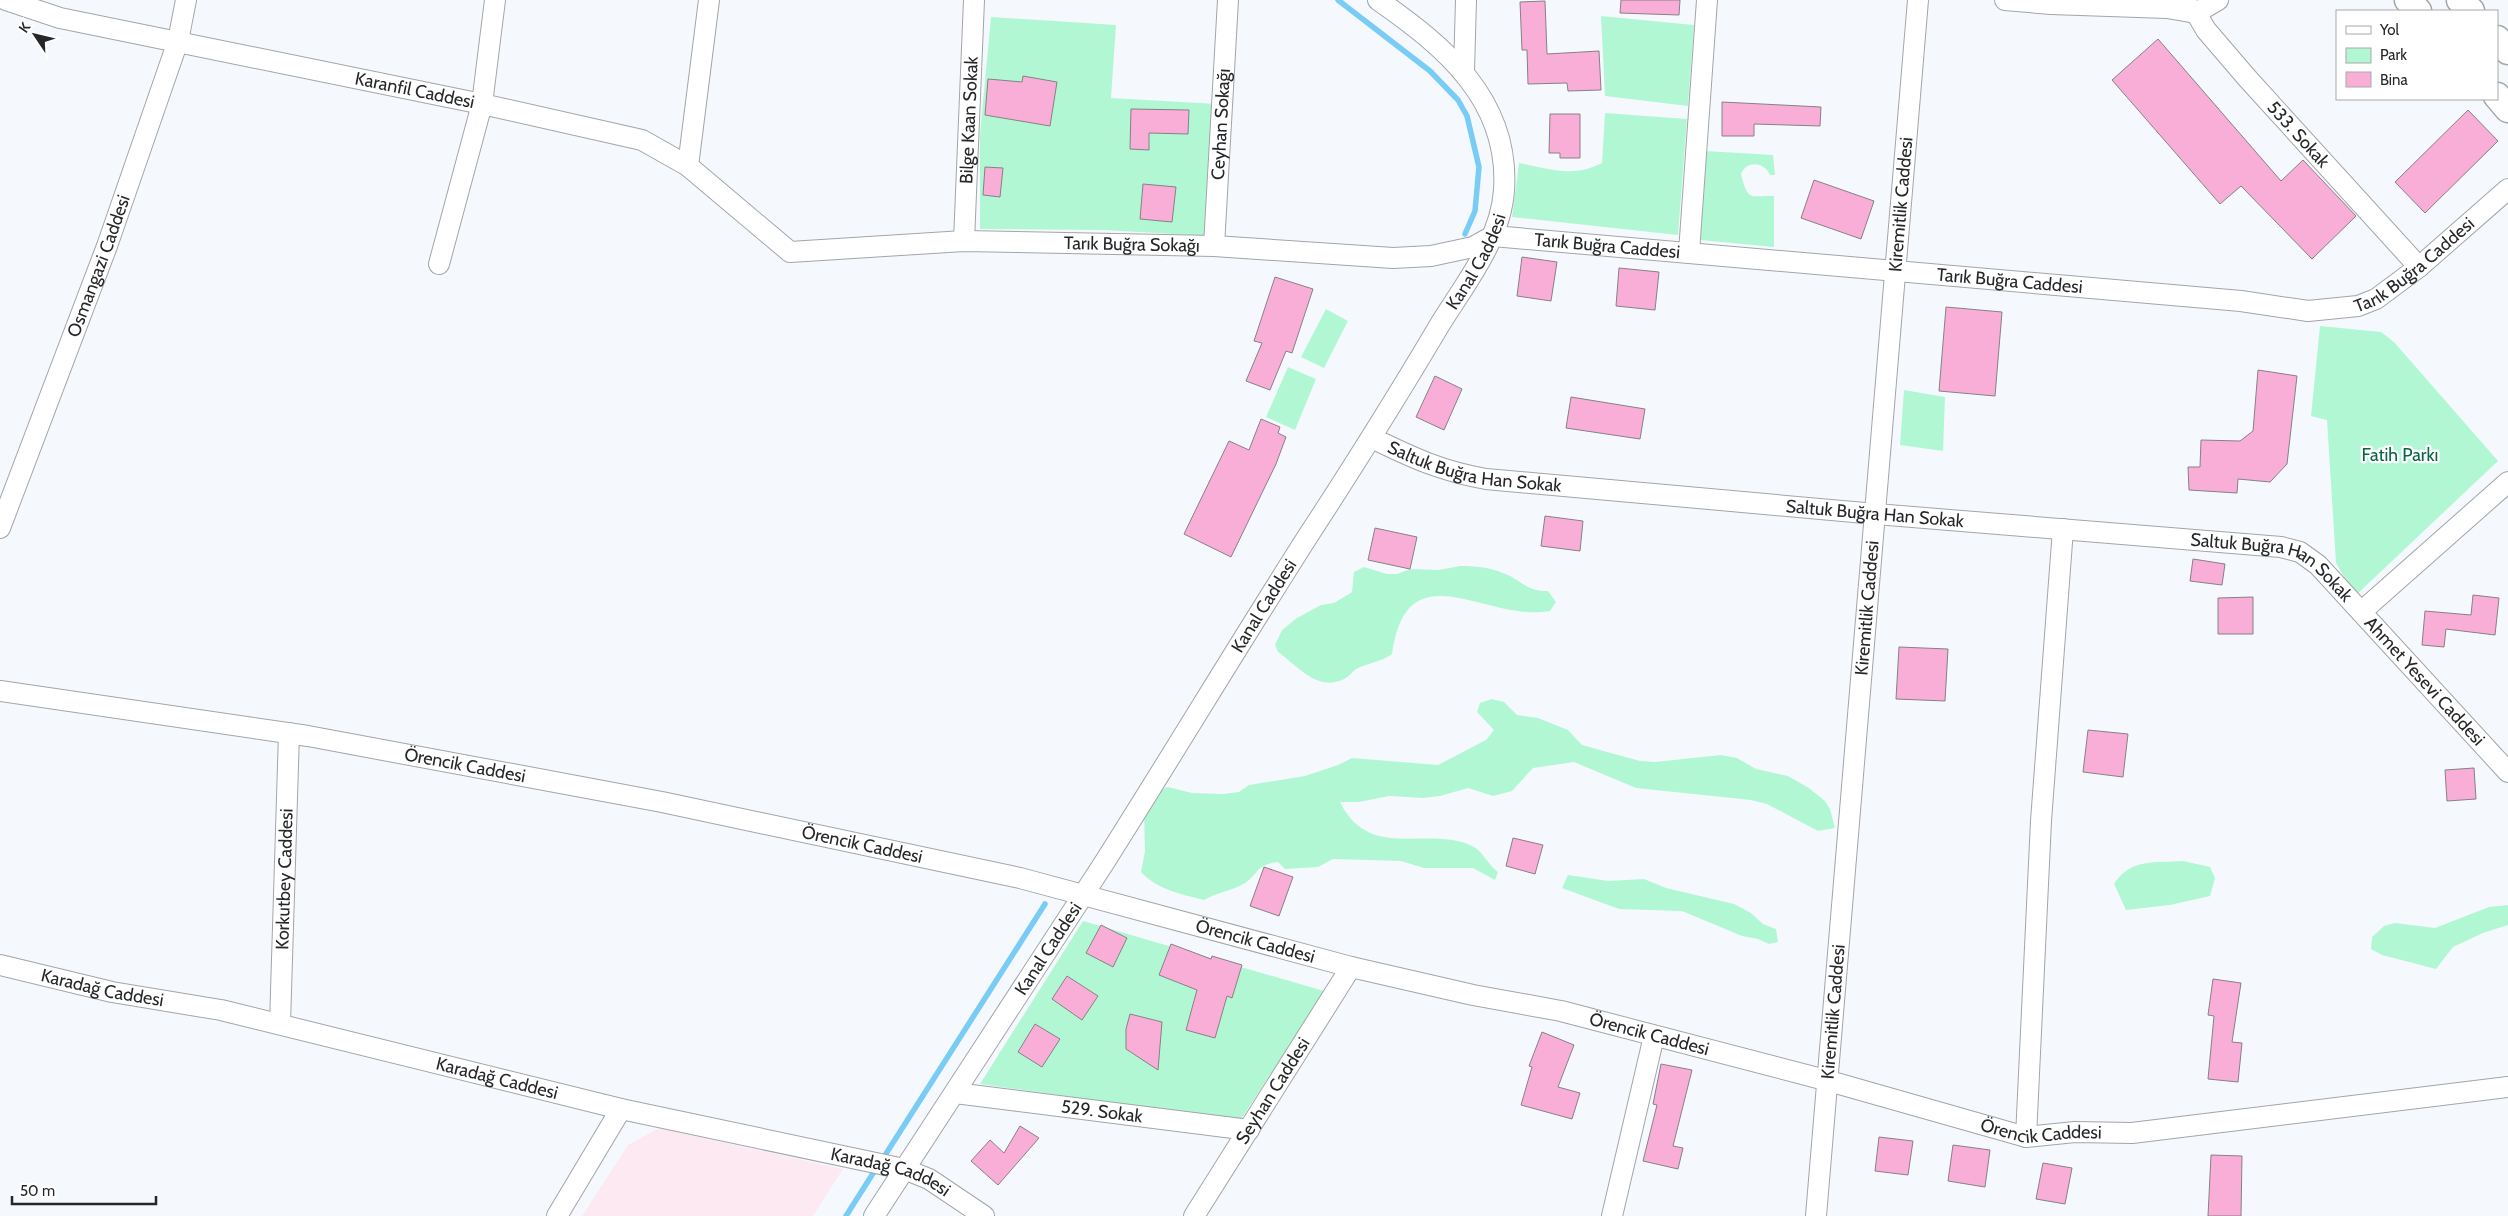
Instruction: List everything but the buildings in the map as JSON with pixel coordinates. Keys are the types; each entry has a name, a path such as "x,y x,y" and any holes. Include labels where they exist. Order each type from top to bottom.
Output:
{"main road":[{"path":"2408,0 2417,10"},
{"path":"2460,0 2470,10"},
{"path":"2498,40 2508,51"},
{"path":"2498,97 2508,109"}],"street":[{"name":"Karanfil Caddesi","path":"6,0 60,18 482,104 642,140 688,166 790,252"},
{"name":"Osmangazi Caddesi","path":"0,528 107,246 178,42 186,0"},
{"path":"439,264 482,104 495,0"},
{"path":"688,166 709,0"},
{"name":"Bilge Kaan Sokak","path":"964,241 974,0"},
{"name":"Ceyhan Sokağı","path":"1214,246 1228,0"},
{"name":"Kanal Caddesi","path":"874,1216 898,1168 955,1093 1083,895 1372,438 1493,236 1504,190 1501,152 1485,104 1464,71 1427,36 1378,0"},
{"path":"1464,71 1466,0"},
{"path":"1689,252 1707,0"},
{"name":"Kiremitlik Caddesi","path":"1816,1216 1918,0"},
{"path":"2005,0 2051,4 2168,8 2218,0"},
{"name":"533. Sokak","path":"2188,6 2248,79 2419,266"},
{"name":"Tarık Buğra Caddesi","path":"1493,236 2241,301 2308,311 2358,306 2376,299 2419,266 2508,189"},
{"name":"Tarık Buğra Sokağı","path":"790,252 964,241 1214,246 1393,258 1432,256 1473,247 1493,236"},
{"name":"Saltuk Buğra Han Sokak","path":"1372,438 1421,462 1486,479 1876,514 2281,547 2300,552 2318,565 2362,612"},
{"path":"2362,612 2508,482"},
{"path":"2026,1137 2041,822 2063,529"},
{"name":"Ahmet Yesevi Caddesi","path":"2362,612 2508,772"},
{"name":"Örencik Caddesi","path":"0,691 289,734 662,802 1020,878 1351,967 1473,995 1561,1012 1828,1081 2026,1137 2075,1132 2132,1133 2508,1087"},
{"name":"Korkutbey Caddesi","path":"280,1024 289,734"},
{"name":"Karadağ Caddesi","path":"0,966 112,992 221,1010 621,1109 898,1168 929,1180 984,1216"},
{"name":"Seyhan Caddesi","path":"1194,1216 1351,967"},
{"path":"1612,1216 1654,1036"},
{"name":"529. Sokak","path":"955,1093 1249,1130"},
{"path":"557,1216 621,1109"}],"shaded area":[{"path":"659,1128 843,1169 813,1216 582,1216 628,1145"}],"green space":[{"path":"1601,16 1694,25 1688,106 1605,96"},
{"path":"991,17 1116,25 1111,98 1218,104 1208,236 1104,230 980,229 980,134"},
{"path":"1605,113 1687,119 1678,235 1512,217 1519,163 1551,170 1571,171 1591,168 1602,163"},
{"path":"1705,151 1773,155 1775,175 1770,175 1764,167 1755,164 1747,166 1741,174 1746,190 1752,196 1774,196 1774,247 1700,240"},
{"path":"1326,309 1348,321 1324,368 1301,357"},
{"name":"Fatih Parkı","path":"2320,326 2381,332 2394,342 2498,461 2355,596 2336,563 2327,420 2311,416"},
{"path":"1288,367 1316,379 1295,430 1266,417"},
{"path":"1904,390 1945,397 1943,451 1900,445"},
{"path":"1460,566 1493,569 1534,589 1548,591 1556,602 1550,611 1525,612 1453,597 1432,597 1414,604 1400,622 1392,654 1356,669 1346,678 1334,682 1325,682 1309,676 1278,652 1275,645 1282,630 1297,618 1321,605 1334,603 1352,592 1354,572 1364,567 1387,574 1397,574 1410,569 1439,570"},
{"path":"1492,699 1504,702 1517,715 1538,718 1568,730 1582,745 1640,761 1655,762 1721,755 1737,758 1756,769 1788,776 1809,788 1825,801 1830,809 1835,828 1818,831 1767,804 1751,800 1636,788 1574,762 1533,768 1512,791 1493,796 1468,788 1440,796 1423,798 1389,796 1359,802 1340,802 1352,820 1367,831 1383,837 1455,841 1476,848 1498,872 1495,880 1473,868 1424,868 1401,861 1333,859 1318,867 1285,869 1278,862 1262,867 1240,886 1204,900 1162,887 1141,872 1145,851 1144,812 1155,791 1168,787 1192,793 1223,794 1239,792 1249,785 1305,776 1338,765 1352,758 1438,765 1486,740 1494,730 1477,712 1480,703"},
{"path":"2183,861 2210,867 2215,878 2210,896 2170,905 2126,910 2114,884 2120,876 2136,866 2144,864"},
{"path":"1568,875 1608,881 1644,879 1666,888 1734,904 1751,913 1763,924 1776,929 1778,942 1769,944 1758,939 1742,936 1682,911 1619,909 1562,888"},
{"path":"2508,905 2508,925 2483,933 2453,947 2436,969 2382,955 2371,949 2372,937 2384,926 2395,923 2435,928 2489,907"},
{"path":"1083,921 1324,991 1240,1121 980,1084"}],"waterway":[{"path":"1338,0 1430,71 1458,100 1467,116 1479,167 1475,211 1465,234"},
{"path":"882,1160 1045,904"},
{"path":"846,1216 877,1167"}]}
